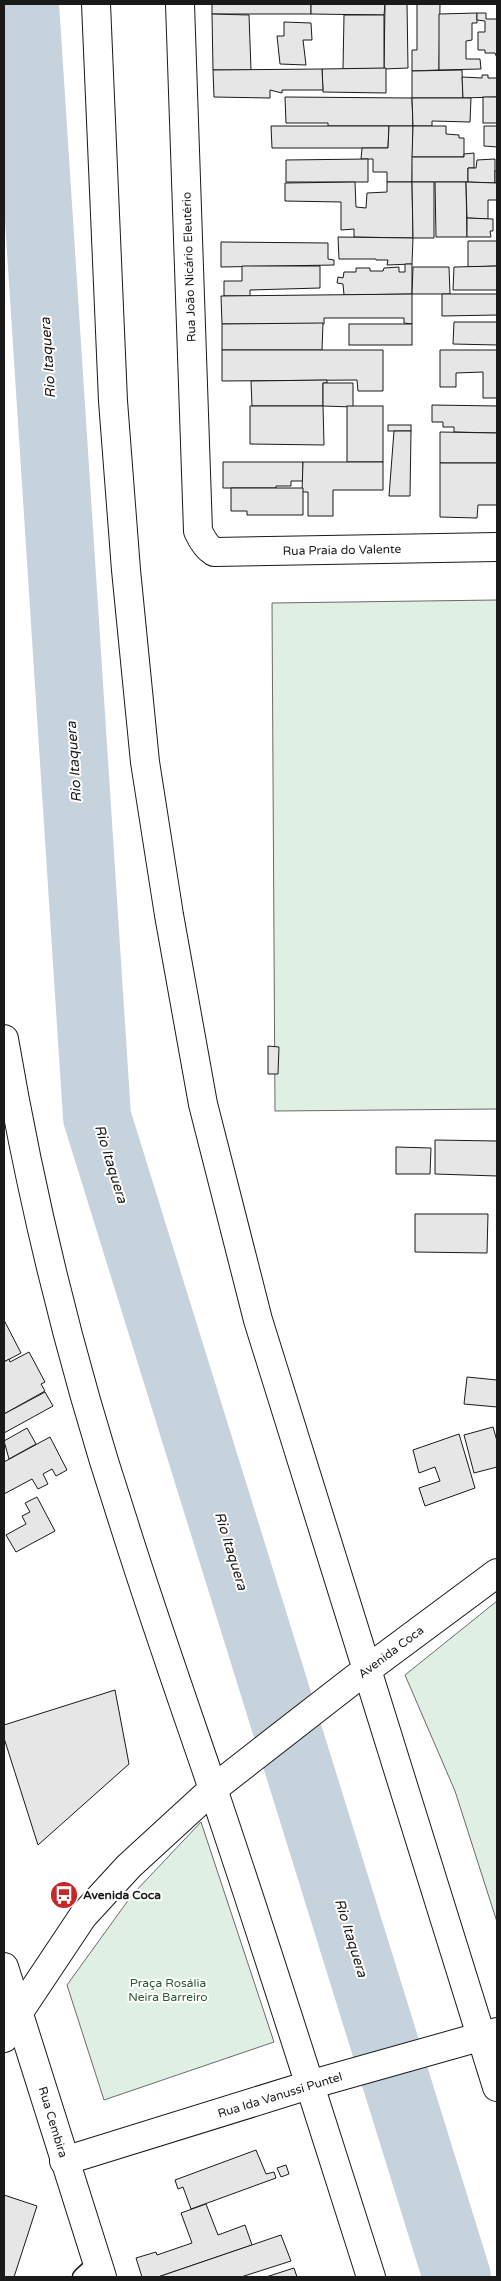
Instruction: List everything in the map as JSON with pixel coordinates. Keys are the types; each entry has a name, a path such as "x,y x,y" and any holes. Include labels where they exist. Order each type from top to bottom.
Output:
{"street":[{"path":"96,4 113,401 126,570 145,762 169,915 204,1104 258,1320 360,1675 490,2034 497,2087"},
{"name":"Rua João Nicário Eleutério","path":"180,4 198,531"},
{"name":"Rua Praia do Valente","path":"198,531 208,549 214,552 497,546"},
{"path":"4,1039 15,1104 46,1249 80,1377 123,1522 213,1789 371,2277"},
{"name":"Avenida Coca","path":"4,2038 19,2012 83,1916 129,1866 213,1789 238,1769 497,1573"},
{"name":"Rua Cembira","path":"4,1968 64,2161 94,2272"},
{"name":"Rua Ida Vanussi Puntel","path":"64,2161 309,2085 490,2034"}],"green space":[{"path":"497,600 497,1109 275,1111 272,603"},
{"path":"497,1601 497,1922 455,1791 405,1675"},
{"name":"Praça Rosália Neira Barreiro","path":"201,1822 274,2042 104,2100 67,1985 132,1895"}],"building":[{"path":"212,4 311,4 311,14 212,14"},
{"path":"311,4 385,4 384,15 311,14"},
{"path":"385,4 407,4 408,68 384,69"},
{"path":"417,4 440,4 439,70 412,71 412,50 417,50"},
{"path":"477,13 477,23 472,23 472,40 466,41 466,59 480,59 481,69 439,70 439,14"},
{"path":"477,13 486,13 486,19 497,19 497,58 495,53 485,53 485,50 478,50 478,32 485,32 485,21 477,20"},
{"path":"212,14 249,15 251,70 213,70"},
{"path":"344,15 384,15 384,69 343,69"},
{"path":"284,22 311,23 312,40 303,40 306,65 280,64 277,36 284,36"},
{"path":"386,68 386,93 323,92 322,69"},
{"path":"322,69 323,90 282,90 282,93 270,90 270,98 214,97 213,70"},
{"path":"462,70 463,98 412,98 412,71"},
{"path":"482,75 488,75 488,78 497,78 497,97 463,98 462,77 482,78"},
{"path":"285,97 412,98 413,126 328,126 328,123 286,123"},
{"path":"483,97 497,97 497,123 483,123"},
{"path":"412,98 471,98 470,122 432,121 432,126 413,126"},
{"path":"271,126 389,126 388,148 272,148"},
{"path":"389,126 413,126 412,182 387,182 387,172 373,172 373,159 361,159 362,148 388,148"},
{"path":"413,126 446,126 446,134 459,135 459,138 464,138 464,157 412,157"},
{"path":"484,126 497,126 497,147 484,146"},
{"path":"474,153 474,168 468,168 468,182 412,182 412,157 464,157 464,154"},
{"path":"368,159 368,182 286,182 286,160"},
{"path":"495,159 495,183 468,182 468,168 476,168 477,160"},
{"path":"495,171 497,171 497,183 495,183"},
{"path":"355,182 356,207 366,208 367,193 387,192 387,182 412,182 413,238 354,237 354,229 341,230 341,202 285,201 285,183"},
{"path":"412,182 434,182 434,238 413,238"},
{"path":"435,182 466,182 467,237 436,237"},
{"path":"466,182 497,183 497,200 488,200 488,219 467,218"},
{"path":"467,218 493,219 493,231 490,231 491,237 467,237"},
{"path":"338,237 413,238 412,264 387,265 388,260 339,259"},
{"path":"468,241 497,241 497,266 468,267"},
{"path":"221,242 328,243 328,259 334,260 334,265 221,267"},
{"path":"405,264 412,264 412,294 344,295 343,284 337,283 338,277 343,278 344,272 356,272 356,268 370,268 370,271 383,271 384,268 399,267 399,272 405,272"},
{"path":"242,266 320,266 320,288 250,290 250,296 224,296 224,281 242,281"},
{"path":"497,266 497,290 453,290 454,267"},
{"path":"413,267 449,267 450,294 412,294"},
{"path":"412,294 412,324 404,323 404,318 324,318 324,324 222,324 221,296"},
{"path":"442,294 497,294 497,315 442,316"},
{"path":"454,322 497,322 497,345 453,344"},
{"path":"323,323 322,350 222,350 222,324"},
{"path":"349,324 412,324 412,345 349,345"},
{"path":"222,350 383,350 383,391 358,391 357,380 222,381"},
{"path":"440,350 497,350 497,398 483,398 483,372 456,373 456,387 440,387"},
{"path":"327,380 327,383 323,383 323,406 252,406 251,381"},
{"path":"323,383 353,383 353,407 323,406"},
{"path":"432,405 497,406 497,433 454,432 454,427 443,427 443,422 432,422"},
{"path":"250,406 323,406 324,445 250,444"},
{"path":"347,406 383,406 383,462 347,462"},
{"path":"388,425 411,425 411,431 388,431"},
{"path":"394,431 411,431 410,496 389,496"},
{"path":"440,432 497,433 497,463 440,463"},
{"path":"223,462 303,462 303,481 291,481 291,486 276,486 276,488 223,488"},
{"path":"303,462 383,462 383,490 333,490 333,516 308,516 308,492 302,492"},
{"path":"440,463 497,463 497,505 478,505 477,518 440,517"},
{"path":"231,488 303,488 303,515 247,515 247,511 231,511"},
{"path":"268,1046 279,1047 278,1074 268,1074"},
{"path":"435,1140 497,1141 497,1176 435,1174"},
{"path":"396,1147 431,1148 430,1174 396,1174"},
{"path":"415,1214 488,1214 487,1253 415,1252"},
{"path":"4,1320 21,1353 4,1362"},
{"path":"29,1352 45,1382 41,1384 45,1391 4,1414 4,1362 9,1359 10,1362"},
{"path":"467,1377 497,1380 497,1407 464,1404"},
{"path":"45,1392 53,1406 4,1433 4,1414"},
{"path":"493,1427 497,1441 497,1467 474,1473 464,1435"},
{"path":"27,1428 36,1444 9,1459 4,1441"},
{"path":"459,1434 475,1488 425,1506 419,1488 440,1481 435,1467 419,1473 413,1450"},
{"path":"50,1437 67,1470 56,1476 52,1469 43,1474 48,1484 38,1489 32,1479 4,1494 4,1462"},
{"path":"37,1497 55,1531 16,1552 6,1535 26,1524 22,1516 30,1512 25,1503"},
{"path":"115,1690 129,1764 38,1845 4,1738 4,1725"},
{"path":"256,2150 266,2174 274,2172 276,2178 191,2209 183,2187 178,2189 175,2180"},
{"path":"286,2165 289,2174 281,2177 277,2168"},
{"path":"4,2195 37,2206 14,2277 4,2277"},
{"path":"206,2204 218,2235 245,2225 252,2245 158,2277 142,2277 136,2258 156,2252 157,2255 192,2243 181,2213"},
{"path":"281,2235 291,2261 241,2277 158,2277"},
{"path":"294,2268 297,2277 266,2277"}],"waterway":[{"name":"Rio Itaquera","path":"25,4 97,1117 457,2277"}],"place":[{"name":"Avenida Coca","path":"64,1895"}]}
